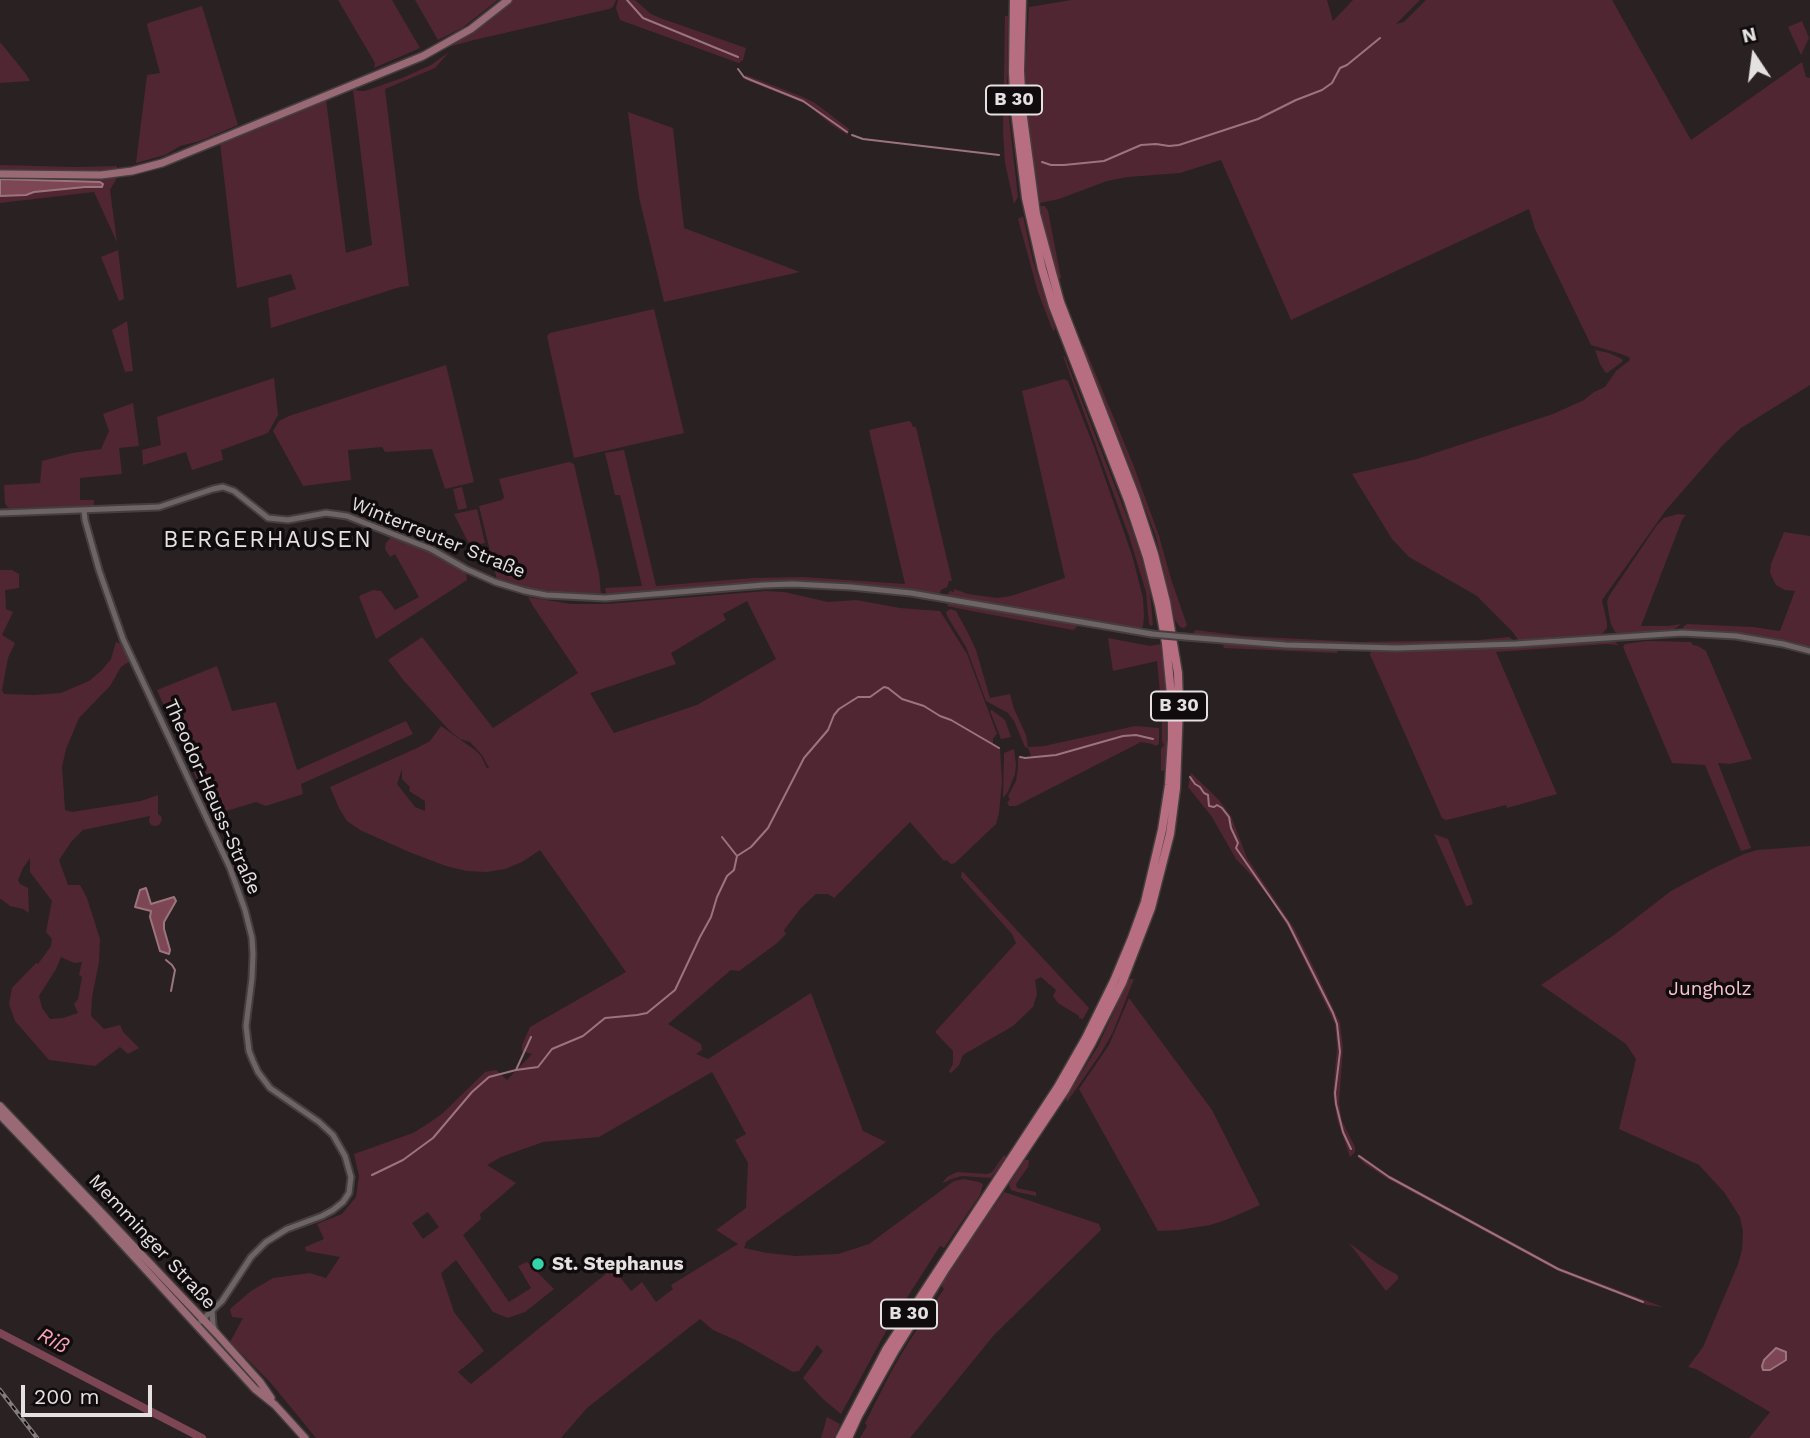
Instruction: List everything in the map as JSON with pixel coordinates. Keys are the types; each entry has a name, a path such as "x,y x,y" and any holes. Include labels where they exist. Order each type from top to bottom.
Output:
{"highway":[{"name":"B 30","path":"848,1438 894,1352 1002,1180 1086,1038 1132,938 1155,866 1169,785 1172,705 1166,643 1147,557 1110,451 1053,306 1042,269 1014,110 1014,0"},
{"name":"B 30","path":"1022,0 1020,71 1030,198"},
{"name":"B 30","path":"840,1438 886,1350 991,1197"}],"main road":[{"path":"0,174 111,174 162,163 423,56 471,29 508,0"},
{"name":"Memminger Straße","path":"0,1106 200,1322 255,1389 275,1405"},
{"name":"Memminger Straße","path":"0,1115 200,1322 216,1334 260,1382 275,1405 304,1438"}],"street":[{"name":"Winterreuter Straße","path":"84,510 159,507 213,489 227,488 268,517 284,520 326,513 347,516 431,549 466,569 509,587 546,595 605,598 753,586 841,586 911,593 1152,634 1286,645 1397,648 1516,644 1682,633 1736,636 1810,651"},
{"path":"0,513 84,510"},
{"name":"Theodor-Heuss-Straße","path":"84,510 99,570 123,639 230,868 245,910 253,954 246,1026 249,1051 258,1072 270,1088 333,1135 345,1156 351,1178 349,1193 333,1210 287,1229 261,1246 228,1292 200,1322"},
{"path":"212,1311 216,1334"}],"green space":[{"path":"338,0 392,0 420,48 374,68 375,63"},
{"path":"415,0 498,0 462,28 438,40"},
{"path":"511,0 616,0 609,9 448,47 488,22"},
{"path":"618,0 635,0 660,18 746,48 743,60 739,63 620,20 616,8"},
{"path":"1071,0 1327,0 1333,21 1353,0 1420,0 1396,24 1404,22 1426,0 1612,0 1691,140 1802,62 1806,77 1810,78 1810,385 1741,428 1666,510 1602,600 1607,623 1603,633 1519,641 1477,596 1409,557 1392,539 1352,474 1417,459 1553,414 1605,387 1616,371 1630,360 1629,357 1591,345 1535,229 1529,209 1291,320 1221,160 1180,173 1107,181 1059,199 1040,203 1027,118 1025,74 1029,7"},
{"path":"202,6 238,125 200,141 180,146 165,155 136,163 147,75 160,73 147,25"},
{"path":"1005,16 1008,16 1007,100 1018,197 1014,204 1005,163 1003,131"},
{"path":"1802,21 1809,38 1801,55 1788,27"},
{"path":"0,42 26,74 30,81 0,83"},
{"path":"449,52 435,68 385,89 409,286 271,328 268,298 296,289 291,274 237,288 220,143 326,100 346,253 372,245 353,89 365,91 402,78 431,65"},
{"path":"746,75 815,103 849,129 848,135 806,104 746,80"},
{"path":"628,112 673,128 684,228 800,272 664,302 639,197"},
{"path":"0,165 117,166 118,176 110,190 117,242 94,192 0,203"},
{"path":"1041,206 1045,206 1048,211 1061,278 1058,279 1049,250"},
{"path":"1023,216 1033,261 1055,329 1053,331 1038,292 1018,219"},
{"path":"118,250 124,299 119,301 101,257"},
{"path":"654,309 684,433 574,458 547,336 550,333"},
{"path":"127,321 133,371 125,372 112,330"},
{"path":"1082,345 1133,464 1159,536 1187,625 1184,628 1175,620 1156,537"},
{"path":"1595,350 1609,353 1623,360 1607,373"},
{"path":"1063,356 1134,535 1150,593 1151,626 1146,592 1129,536"},
{"path":"446,365 474,482 445,489 432,449 385,452 382,447 348,450 351,480 303,486 273,431 279,421"},
{"path":"274,378 278,415 268,433 221,450 223,460 192,470 186,452 143,465 142,450 161,445 157,417"},
{"path":"1064,379 1068,381 1094,447 1132,555 1143,598 1144,617 1140,629 947,595 950,591 954,592 954,589 997,598 1011,596 1065,578 1022,391"},
{"path":"133,403 139,446 119,448 122,474 80,478 80,500 94,500 94,506 7,507 4,485 40,483 42,461 101,449 109,431 103,414"},
{"path":"908,421 916,427 952,581 949,581 940,593 934,595 799,583 608,596 606,593 605,588 642,586 620,495 615,495 605,453 624,450 656,586 803,577 905,584 869,430"},
{"path":"569,462 574,464 599,573 601,593 554,594 497,580 479,506 502,500 504,497 499,479"},
{"path":"462,487 467,508 458,510 453,489"},
{"path":"477,509 485,543 470,546 454,514"},
{"path":"1686,515 1641,626 1681,624 1672,631 1621,634 1615,632 1609,615 1609,596 1657,525 1664,518"},
{"path":"1784,532 1810,536 1810,649 1756,637 1684,631 1683,627 1687,624 1780,631 1795,591 1776,585 1770,573"},
{"path":"392,536 466,572 467,580 376,639 359,597 361,595 373,590 381,591 395,610 419,597 395,554 390,557 385,549"},
{"path":"0,570 12,570 19,574 19,588 5,590 6,609 13,612 2,635 15,643 8,658 2,690 4,694 61,693 89,681 111,659 116,642 121,644 130,661 121,667 110,686 79,718 66,749 62,767 65,810 72,812 141,801 158,795 158,814 162,820 159,825 151,825 150,816 83,830 59,860 68,885 80,885 87,898 100,939 91,1016 104,1029 120,1025 123,1032 139,1048 128,1054 120,1047 95,1066 49,1060 15,1021 9,1004 12,988 38,964 51,946 52,939 46,932 52,901 30,872 30,858 18,880 28,888 29,913 0,899","holes":["61,957 74,963 82,962 78,999 74,1004 78,1013 50,1019 42,1008 39,996"]},
{"path":"766,591 784,592 828,602 856,600 900,608 940,611 967,654 997,734 993,738 993,745 1000,748 1002,782 996,824 951,864 944,861 910,822 834,898 828,894 816,894 801,908 784,930 786,934 776,944 739,971 731,970 668,1024 701,1044 702,1050 696,1054 708,1059 811,993 863,1131 886,1142 746,1242 744,1248 796,1256 838,1254 869,1244 954,1181 964,1179 983,1184 980,1195 944,1248 940,1246 890,1324 841,1414 803,1378 823,1351 817,1345 799,1371 793,1372 713,1330 700,1319 587,1408 561,1438 316,1438 270,1382 230,1342 243,1318 232,1317 230,1309 251,1291 273,1278 310,1273 326,1278 340,1257 306,1251 305,1247 324,1239 317,1224 342,1214 356,1197 359,1176 354,1154 413,1133 429,1123 485,1072 496,1070 507,1080 532,1054 522,1051 530,1027 626,972 540,850 505,869 467,871 446,866 360,830 347,821 330,787 430,741 441,726 475,750 489,768 482,755 470,742 460,739 450,731 388,660 422,637 493,728 578,673 528,597 571,604 607,604","holes":["747,601 776,659 697,705 614,733 590,693 676,664 671,653 726,620 723,614","402,769 402,779 410,787 409,791 425,801 425,811 415,807 397,784","712,1072 746,1134 735,1140 748,1163 746,1208 716,1230 738,1244 671,1285 673,1289 656,1302 642,1282 631,1291 613,1268 471,1384 458,1372 484,1351 454,1312 441,1273 456,1260 493,1312 508,1318 525,1312 554,1289 527,1262 518,1266 531,1288 509,1302 463,1235 481,1219 480,1214 516,1183 487,1165 543,1142 599,1137","428,1212 439,1227 423,1239 412,1223"]},
{"path":"949,602 1078,626 1073,630 947,606"},
{"path":"950,609 956,611 976,650 990,698 1010,694 1028,747 1044,746 1135,726 1159,728 1159,744 1156,746 1141,742 1016,806 1009,806 1008,796 1016,781 1018,757 1023,759 1042,756 1031,756 1008,713 986,701 966,647 947,616 946,612"},
{"path":"1195,630 1244,636 1360,642 1509,637 1513,640 1437,645 1291,643 1196,636 1193,634"},
{"path":"1108,638 1150,646 1161,644 1166,689 1166,770 1161,771 1161,749 1164,745 1157,661 1113,671"},
{"path":"1612,640 1619,645 1496,652 1557,794 1507,808 1506,805 1451,819 1442,818 1370,655 1371,651"},
{"path":"1646,641 1691,642 1706,651 1752,759 1730,764 1718,763 1751,848 1741,851 1705,765 1672,763 1623,647 1625,644"},
{"path":"1224,644 1338,650 1337,653 1224,648"},
{"path":"217,666 232,711 276,702 297,770 406,721 413,734 301,784 303,794 266,806 256,802 213,815 157,690"},
{"path":"990,711 1005,720 1011,737 1001,739"},
{"path":"1014,749 1015,774 1003,798 1004,753"},
{"path":"1191,773 1219,800 1231,816 1247,858 1294,928 1340,1023 1343,1047 1339,1103 1342,1121 1355,1147 1355,1152 1350,1157 1337,1119 1333,1093 1337,1048 1335,1024 1289,929 1271,900 1236,859 1212,817 1188,787"},
{"path":"1434,834 1448,839 1473,903 1471,905 1466,906"},
{"name":"Jungholz","path":"1810,846 1810,1438 1749,1438 1770,1412 1688,1367 1703,1347 1738,1264 1743,1232 1740,1217 1724,1192 1699,1165 1619,1129 1636,1059 1626,1044 1541,985 1614,935 1671,891 1714,868 1757,850"},
{"path":"962,871 1089,1008 1083,1019 1079,1018 1058,1003 1053,996 1056,990 1041,977 1035,980 1037,994 1033,1007 1013,1026 963,1055 959,1065 951,1073 949,1071 953,1064 953,1051 935,1032 1016,943 1012,934 961,877"},
{"path":"1129,979 1134,979 1113,1032 1067,1102 1066,1098 1098,1046"},
{"path":"1129,998 1212,1110 1260,1205 1210,1225 1158,1231 1079,1089 1109,1045"},
{"path":"1359,1154 1389,1175 1560,1268 1663,1307 1647,1305 1560,1272 1388,1179 1365,1164 1357,1156"},
{"path":"1004,1155 1006,1157 991,1178 962,1176 943,1183 947,1177 957,1172 992,1172"},
{"path":"1025,1160 1029,1160 1028,1167 1016,1184 1017,1188 1036,1192 1036,1196 1011,1190 1009,1184"},
{"path":"1004,1192 1099,1224 1101,1230 994,1335 910,1438 860,1438 892,1370 944,1289 940,1284"},
{"path":"1349,1243 1396,1274 1398,1279 1386,1291"},
{"path":"827,1417 840,1424 834,1438 821,1438"}],"shaded area":[{"path":"0,179 103,184 102,187 0,196"},
{"path":"146,888 151,904 174,897 176,901 164,922 169,954 160,951 150,917 151,911 135,907 140,890"},
{"path":"1776,1348 1786,1352 1786,1360 1770,1370 1763,1370 1764,1360"}],"waterway":[{"path":"627,0 643,18 738,57"},
{"path":"1042,162 1064,165 1104,161 1141,145 1179,145 1258,119 1322,90 1332,83 1340,68 1380,38"},
{"path":"738,69 744,77 803,101 847,132"},
{"path":"852,135 863,139 999,155"},
{"path":"737,856 751,847 768,828 804,758 828,730 834,715 858,697 870,697 884,687 888,688 902,699 924,706 999,748"},
{"path":"1020,757 1056,755 1123,736 1136,735 1153,739"},
{"path":"1190,777 1208,795 1209,806 1217,805 1229,817 1238,843 1236,848 1288,923 1333,1013 1340,1052 1336,1104 1343,1132 1351,1149"},
{"path":"516,1070 538,1067 552,1049 583,1036 605,1018 647,1013 675,990 711,917 727,876 734,870 737,856 722,837"},
{"path":"166,960 175,970 171,991"},
{"path":"372,1175 403,1160 433,1138 472,1092 489,1077 516,1070 531,1037"},
{"path":"1359,1156 1389,1177 1558,1269 1643,1302"},
{"name":"Riß","path":"0,1333 202,1438"}],"railway":[{"path":"0,1390 37,1438"}],"place":[{"name":"St. Stephanus","path":"538,1264"}],"district":[{"name":"BERGERHAUSEN","path":"268,540"}]}
